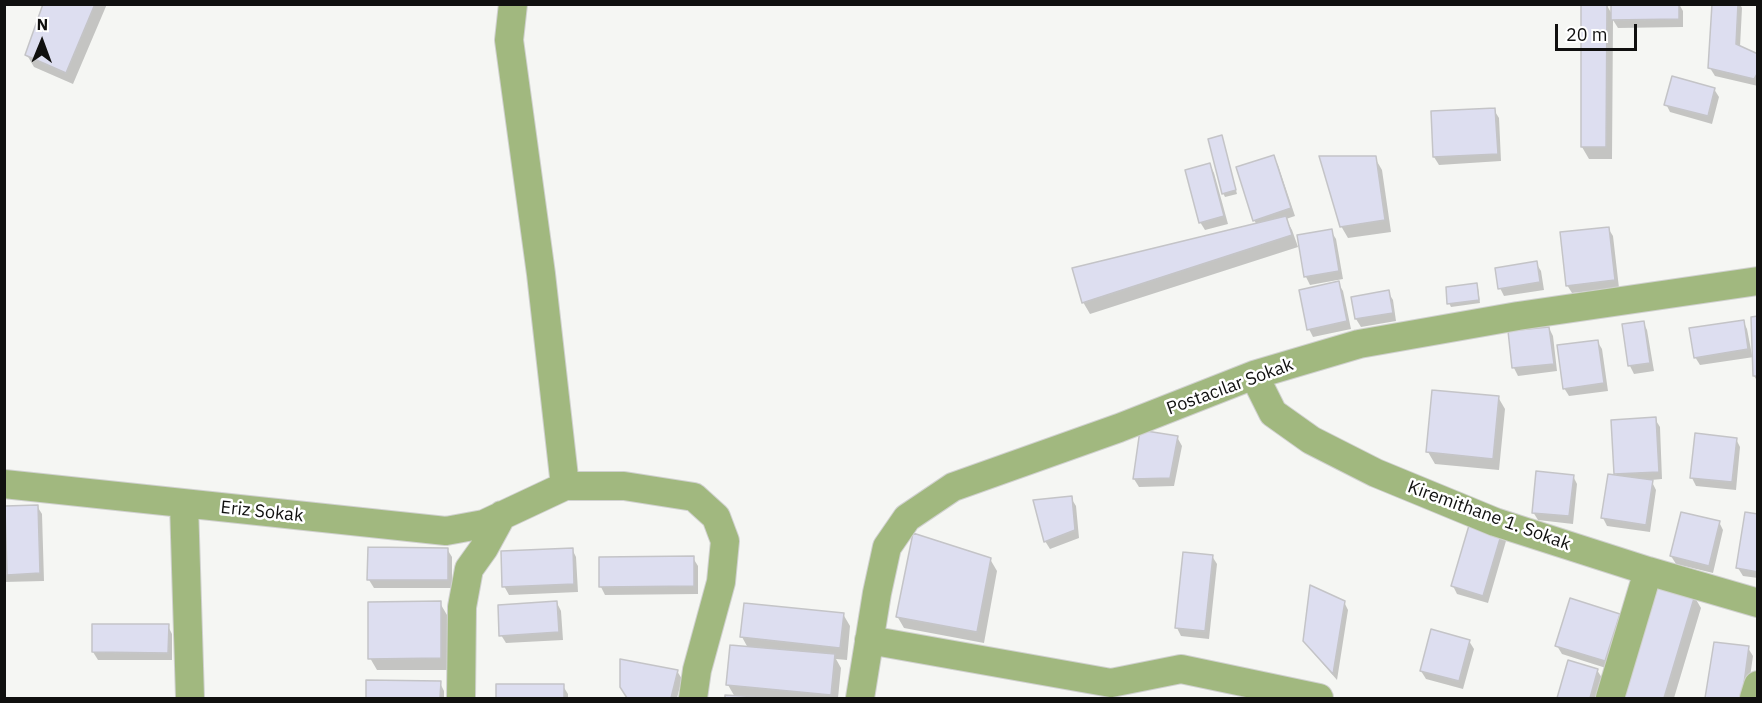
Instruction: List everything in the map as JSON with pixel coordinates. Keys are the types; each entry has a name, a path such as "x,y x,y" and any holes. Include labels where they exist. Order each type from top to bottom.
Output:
{"street":[{"path":"513,4 509,40 541,274 565,486 624,486 693,497 716,517 725,541 722,572 697,670 693,699"},
{"name":"Postacılar Sokak","path":"860,699 887,547 907,518 953,487 1119,428 1254,375 1359,344 1518,316 1758,281"},
{"name":"Kiremithane 1. Sokak","path":"1254,375 1273,413 1311,440 1376,473 1495,522 1758,603"},
{"name":"Eriz Sokak","path":"4,484 446,531 484,524 565,486"},
{"path":"184,504 190,699"},
{"path":"461,699 462,607 469,569 509,511"},
{"path":"1610,699 1648,571"},
{"path":"869,640 1110,691 1181,669 1319,699"},
{"path":"1754,699 1758,684"}],"building":[{"path":"43,4 95,4 66,73 25,55"},
{"path":"1581,4 1607,4 1606,147 1581,147"},
{"path":"1611,4 1679,4 1679,19 1611,20"},
{"path":"1712,4 1738,4 1736,44 1758,54 1758,72 1754,79 1708,68"},
{"path":"1672,76 1715,88 1708,116 1664,105"},
{"path":"1495,108 1498,154 1433,157 1431,111"},
{"path":"1222,135 1236,190 1222,194 1208,139"},
{"path":"1274,155 1291,208 1253,221 1236,167"},
{"path":"1319,156 1376,156 1385,220 1340,227"},
{"path":"1210,163 1224,216 1199,223 1185,170"},
{"path":"1286,216 1292,235 1082,303 1072,268"},
{"path":"1609,227 1615,280 1566,286 1560,232"},
{"path":"1332,229 1339,271 1304,277 1297,235"},
{"path":"1537,261 1540,282 1498,289 1495,268"},
{"path":"1339,281 1347,321 1307,330 1299,290"},
{"path":"1477,283 1479,300 1447,304 1446,287"},
{"path":"1389,290 1393,313 1355,319 1351,297"},
{"path":"1758,316 1758,376 1753,376 1751,317"},
{"path":"1744,320 1748,349 1694,358 1689,328"},
{"path":"1644,321 1650,363 1628,366 1622,324"},
{"path":"1549,327 1554,364 1512,368 1508,331"},
{"path":"1598,340 1604,383 1563,389 1557,345"},
{"path":"1432,390 1499,396 1493,459 1426,452"},
{"path":"1656,417 1659,472 1614,474 1611,420"},
{"path":"1140,430 1178,436 1170,478 1133,479"},
{"path":"1695,433 1737,438 1732,482 1690,478"},
{"path":"1536,471 1574,475 1569,516 1532,513"},
{"path":"1608,474 1653,480 1646,525 1601,518"},
{"path":"1072,496 1075,530 1044,542 1033,500"},
{"path":"38,505 40,573 7,575 5,506"},
{"path":"4,506 7,575 4,575"},
{"path":"1681,512 1720,521 1709,566 1670,556"},
{"path":"1745,512 1758,514 1758,572 1736,568"},
{"path":"1470,522 1502,532 1483,596 1451,586"},
{"path":"913,533 991,558 977,632 896,617"},
{"path":"368,547 448,548 448,580 367,580"},
{"path":"573,548 574,584 502,587 501,551"},
{"path":"1183,552 1213,555 1205,631 1175,628"},
{"path":"694,556 694,586 599,587 599,557"},
{"path":"1653,582 1695,595 1664,698 1618,698"},
{"path":"1310,585 1345,601 1333,674 1303,641"},
{"path":"1570,598 1620,614 1605,661 1555,646"},
{"path":"441,601 441,658 368,659 368,602"},
{"path":"557,601 559,632 499,636 498,605"},
{"path":"744,603 844,613 840,648 740,637"},
{"path":"92,624 169,624 168,653 92,652"},
{"path":"1431,629 1470,640 1459,681 1420,671"},
{"path":"1714,642 1749,646 1742,698 1705,698"},
{"path":"730,645 835,654 831,695 726,685"},
{"path":"620,659 678,670 671,698 627,698 620,687"},
{"path":"1568,660 1598,669 1590,698 1557,698"},
{"path":"366,680 441,681 440,698 366,698"},
{"path":"496,684 564,684 564,698 496,698"},
{"path":"725,695 777,698 725,698"}]}
